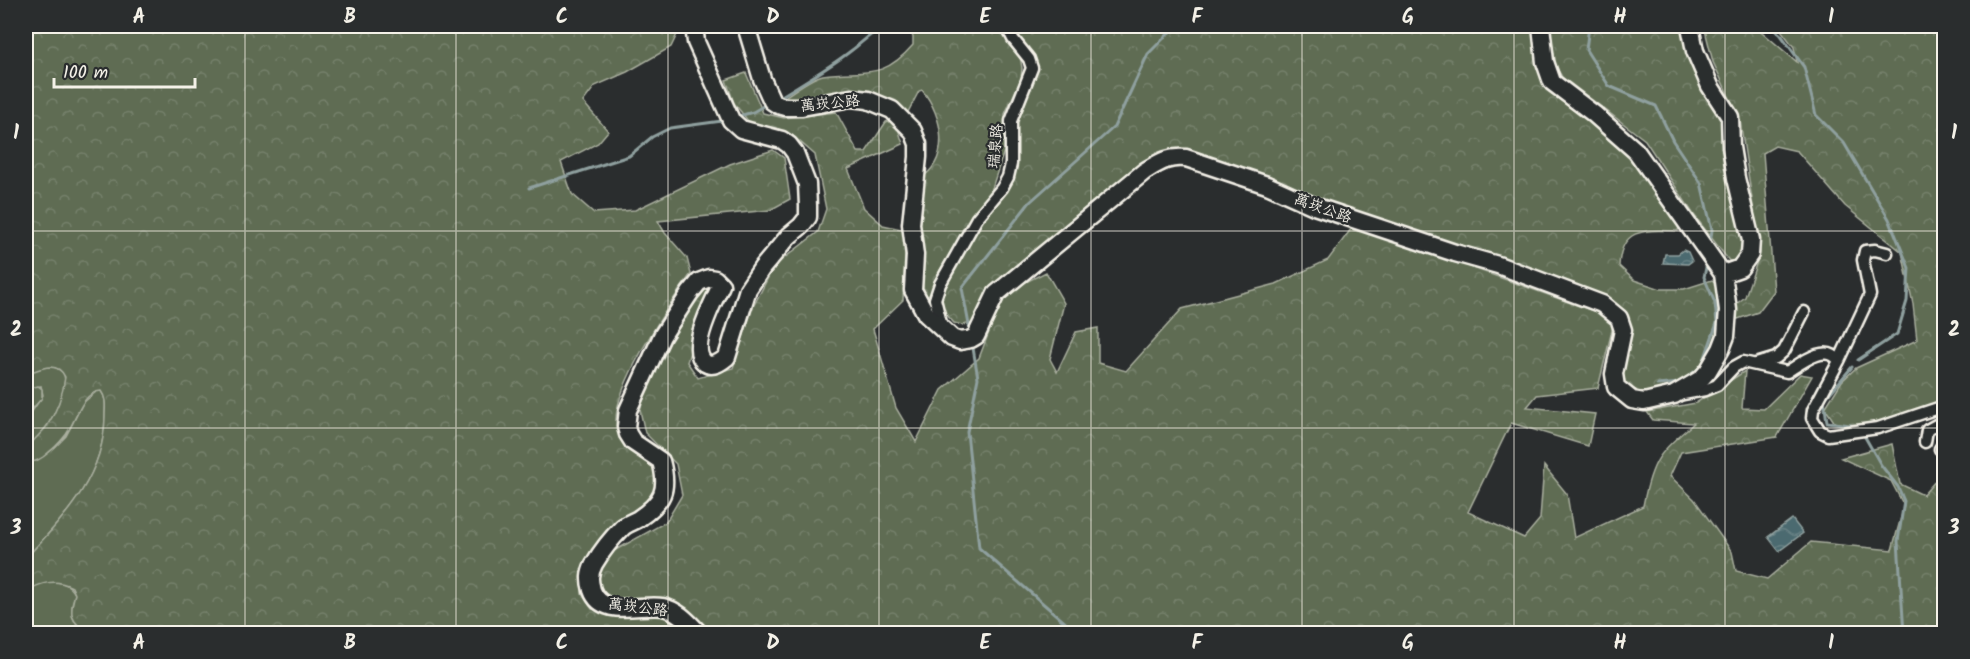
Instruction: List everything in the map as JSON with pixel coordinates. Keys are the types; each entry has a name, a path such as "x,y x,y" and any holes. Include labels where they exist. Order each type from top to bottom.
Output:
{"street":[{"name":"萬崁公路","path":"694,26 696,42 731,120 741,129 789,145 795,153 807,184 808,206 808,217 762,268 748,289 727,357 714,365 708,364 704,362 699,350 703,326 721,285 716,279 709,278 699,282 690,293 662,336 628,410 627,434 633,442 661,461 666,484 652,509 624,526 597,560 589,575 592,589 598,602 603,604 624,609 662,607 674,611 700,633"},
{"name":"萬崁公路","path":"746,26 762,79 772,101 778,105 802,107 851,99 868,100 892,110 913,131 918,144 911,224 915,255 913,290 915,298 926,314 952,338 960,341 976,336 996,294 1145,171 1164,159 1178,157 1267,185 1314,206 1498,265 1602,304 1619,318 1623,330 1614,374 1616,387 1632,400 1644,402 1674,395 1701,380 1721,349 1726,336 1728,310 1718,267 1636,150 1552,82 1545,62 1541,26"},
{"name":"瑞泉路","path":"943,330 935,298 940,284 977,218 1002,188 1008,177 1011,164 1011,121 1032,68 1029,59 1006,26"},
{"path":"1690,26 1695,51 1710,86 1730,117 1731,147 1736,178 1751,240 1750,255 1740,268 1718,267"},
{"path":"1887,253 1875,250 1865,251 1863,260 1870,295 1813,410 1812,418 1820,431 1828,435 1878,428 1944,406"},
{"path":"1756,364 1776,358 1784,351 1804,312"},
{"path":"1674,395 1705,390 1717,385 1734,367 1743,362 1786,372 1812,356 1828,354 1836,356 1839,361"},
{"path":"1925,442 1927,430 1944,425"}],"green space":[{"path":"26,26 681,26 671,47 627,72 595,86 583,102 608,131 598,143 561,162 572,194 594,213 635,210 730,164 773,150 784,158 790,199 770,210 658,221 665,233 687,258 691,274 642,350 621,395 616,414 619,435 636,453 653,461 658,481 654,495 637,513 603,538 582,574 582,594 592,609 630,616 656,614 668,619 684,633 88,633 74,621 72,616 75,594 72,587 54,582 26,591 26,558 79,495 98,459 103,439 105,406 101,391 88,397 57,445 39,460 26,460 30,445 47,426 54,414 65,377 57,368 52,367 26,374"},
{"path":"874,26 1002,26 1008,44 1020,56 1021,79 1005,114 1004,151 991,191 970,219 940,270 930,303 924,294 918,264 918,180 929,172 936,161 941,137 935,112 922,90 919,91 908,112 901,113 820,101 782,99 818,76 871,72 881,69 902,57 913,45 913,37 909,30 884,33"},
{"path":"1010,26 1534,26 1536,62 1546,90 1628,149 1679,227 1678,231 1645,231 1630,238 1624,244 1619,266 1634,280 1661,289 1684,289 1712,280 1717,284 1723,319 1710,358 1684,386 1648,395 1628,387 1625,382 1623,373 1625,319 1174,152 974,323 962,325 954,323 942,305 942,290 978,224 1011,182 1015,171 1015,136 1018,118 1034,73"},
{"path":"1550,26 1686,26 1723,115 1740,216 1742,243 1739,257 1730,262 1694,215 1645,140 1562,77 1556,67"},
{"path":"1704,26 1755,26 1797,62 1794,47 1778,26 1944,26 1944,405 1870,430 1835,423 1825,408 1842,381 1856,368 1917,340 1913,304 1902,252 1845,206 1797,151 1775,146 1763,153 1774,291 1758,312 1735,320 1735,305 1745,297 1760,253 1740,120 1713,62"},
{"path":"746,73 763,113 784,118 836,112 858,152 866,152 886,122 895,119 903,144 848,169 864,208 883,225 906,230 903,300 873,329 896,408 916,442 942,390 979,358 1004,293 1046,272 1064,303 1050,359 1057,372 1076,332 1098,328 1098,363 1126,371 1182,309 1276,284 1328,260 1351,229 1384,236 1596,312 1613,326 1598,388 1537,395 1527,407 1595,414 1588,446 1511,423 1468,512 1524,538 1540,519 1544,466 1567,494 1574,538 1643,506 1650,477 1659,458 1694,423 1653,420 1647,412 1696,403 1745,371 1742,408 1764,409 1800,374 1812,376 1777,437 1681,452 1670,476 1694,499 1732,552 1736,571 1767,579 1811,542 1892,550 1904,506 1891,481 1841,458 1892,444 1900,484 1923,495 1944,471 1944,604 1941,633 709,634 669,599 610,607 598,596 597,568 612,552 666,522 682,495 676,464 645,433 640,410 655,367 702,289 708,291 687,362 698,378 733,368 753,307 774,266 818,232 826,209 815,155 792,135 752,126 734,103 726,80"},
{"path":"41,367 53,367 61,371 65,378 64,384 60,400 50,421 26,451 26,416 43,395 41,386 26,389 26,374"},
{"path":"38,386 42,389 42,398 26,416 26,389"},
{"path":"97,391 101,391 105,400 103,439 98,459 79,495 26,558 26,460 36,461 53,449 66,436 83,403"},
{"path":"48,582 64,584 73,590 75,594 72,616 74,621 88,633 26,634 26,591 38,584"}],"water":[{"path":"1683,250 1688,252 1692,261 1688,264 1663,263 1665,254 1678,254"},
{"path":"1792,519 1803,533 1779,551 1768,537"}],"waterway":[{"path":"780,97 834,63 873,33 887,26"},
{"path":"970,330 962,288 1030,202 1114,127 1148,54 1173,26"},
{"path":"1589,26 1586,50 1609,86 1656,106 1673,141 1701,183 1712,230 1710,244"},
{"path":"1771,26 1781,35 1804,67 1816,115 1844,143 1889,219 1909,268 1907,301 1897,334 1858,360"},
{"path":"739,116 765,105"},
{"path":"529,188 629,156 652,137 670,128 722,121"},
{"path":"1657,385 1680,383 1702,366 1717,323 1715,303 1704,277 1707,263"},
{"path":"973,348 978,378 967,432 979,548 1069,626 1069,634"},
{"path":"1852,367 1824,400 1827,422 1858,426"},
{"path":"1865,437 1881,465 1898,487 1904,501 1898,541 1904,634"}]}
